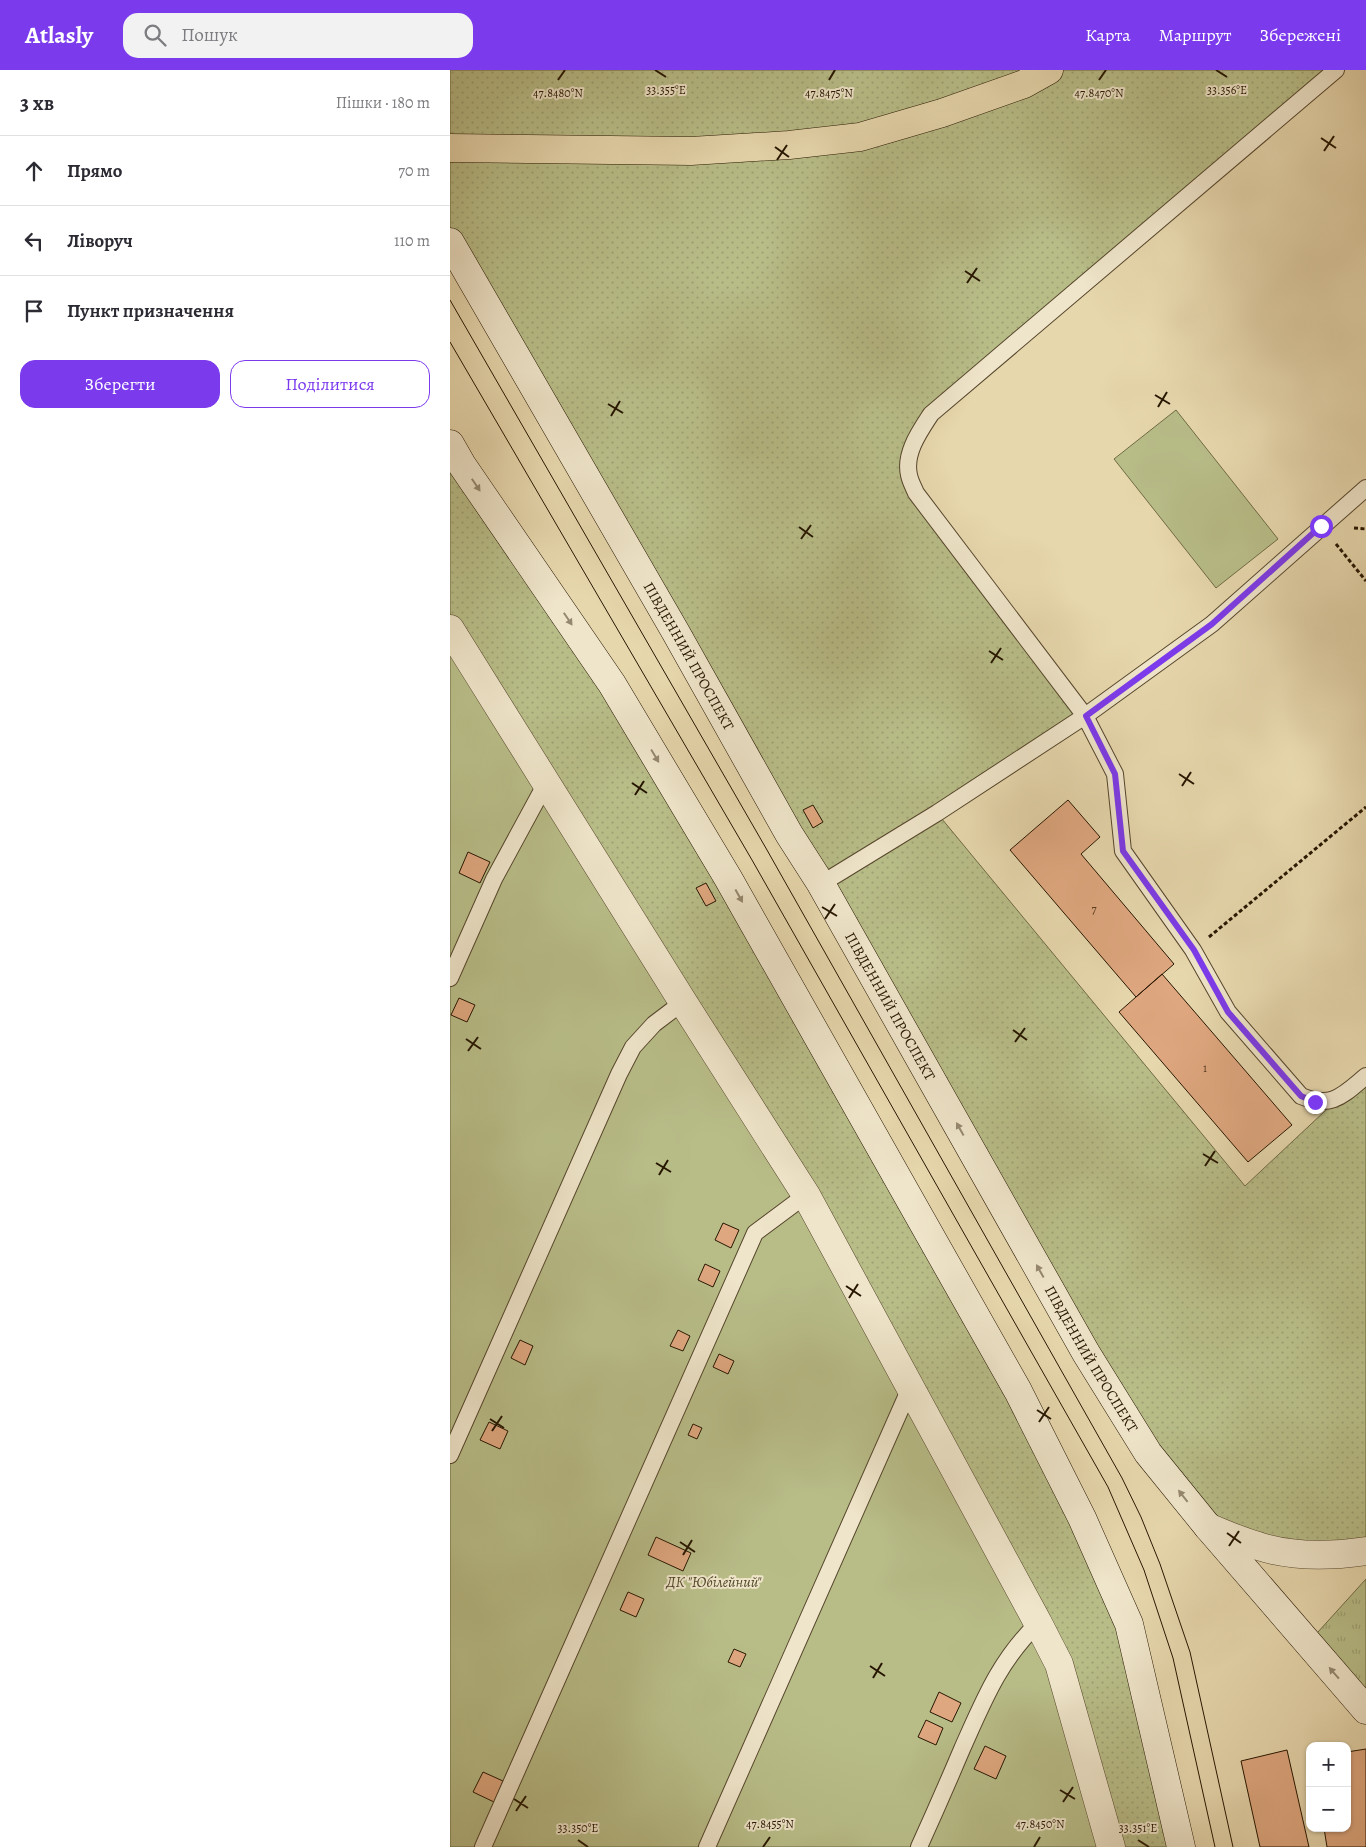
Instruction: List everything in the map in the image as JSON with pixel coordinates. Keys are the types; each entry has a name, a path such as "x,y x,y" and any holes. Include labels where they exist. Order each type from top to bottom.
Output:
{"main road":[{"path":"450,148 691,151 789,146 860,137 942,113 988,97 1024,84 1049,70"},
{"name":"ПІВДЕННИЙ ПРОСПЕКТ","path":"450,242 675,631 789,834 821,884 1086,1353 1148,1453 1208,1528 1366,1710"},
{"path":"450,444 462,465 612,684 713,852 1018,1390 1082,1518 1129,1624 1181,1847"},
{"path":"450,629 806,1195 1038,1623 1058,1664 1111,1847"},
{"path":"1208,1528 1260,1547 1304,1554 1340,1555 1366,1551"}],"lane":[{"path":"1336,70 931,414 913,446 909,459 908,475 916,493 1086,716 1115,774 1123,851 1194,950 1228,1012 1301,1096 1315,1102 1330,1101 1342,1095 1366,1076"},
{"path":"821,884 937,813 1086,716 1212,624 1366,488"},
{"path":"450,978 494,878 546,783"},
{"path":"450,1455 632,1047 654,1024 683,1002"},
{"path":"483,1847 755,1234 806,1195"},
{"path":"706,1847 910,1388"},
{"path":"919,1847 984,1698 1002,1665 1023,1638 1038,1623"}],"path":[{"path":"1321,526 1366,581"},
{"path":"1194,950 1366,808"}],"green space":[{"path":"450,70 1336,70 931,414 908,475 1085,716 937,813 1245,1186 1342,1095 1366,1076 1366,1551 1208,1527 1148,1453 450,237"},
{"path":"1176,410 1278,539 1216,588 1114,459"},
{"path":"450,444 728,878 1129,1624 1181,1847 1111,1847 450,629"},
{"name":"ДК \"Юбілейний\"","path":"450,629 683,1002 1038,1623 1111,1847 450,1847"},
{"path":"1366,1579 1366,1710 1308,1643"}],"building":[{"path":"1068,800 1100,837 1081,854 1174,964 1136,997 1010,850"},
{"path":"813,805 823,822 813,828 803,810"},
{"path":"468,852 490,862 480,883 459,873"},
{"path":"706,883 716,901 706,906 696,888"},
{"path":"1162,974 1292,1125 1248,1162 1119,1012"},
{"path":"459,998 475,1005 467,1022 451,1015"},
{"path":"723,1223 739,1230 731,1248 715,1240"},
{"path":"705,1264 720,1271 713,1287 698,1280"},
{"path":"678,1330 690,1336 683,1351 670,1346"},
{"path":"520,1340 533,1346 525,1365 511,1358"},
{"path":"719,1354 734,1361 728,1374 713,1367"},
{"path":"489,1422 508,1431 500,1449 480,1440"},
{"path":"693,1424 702,1428 697,1439 688,1435"},
{"path":"656,1537 691,1553 683,1571 648,1555"},
{"path":"628,1592 644,1599 636,1617 620,1610"},
{"path":"734,1649 746,1654 740,1667 728,1662"},
{"path":"939,1692 961,1703 952,1722 930,1712"},
{"path":"926,1720 943,1728 936,1745 918,1737"},
{"path":"985,1746 1006,1756 996,1779 974,1769"},
{"path":"1366,1749 1366,1847 1327,1847 1325,1832 1351,1832 1351,1751"},
{"path":"1287,1750 1309,1847 1260,1847 1241,1761"},
{"path":"483,1772 503,1781 494,1802 473,1792"}],"tram line":[{"path":"450,300 767,850 1122,1478 1141,1517 1160,1564 1190,1652 1233,1847"},
{"path":"450,342 752,860 1108,1487 1144,1570 1173,1658 1215,1847"}],"route":[{"path":"1315,1102 1301,1096 1228,1012 1194,950 1123,851 1115,774 1086,716 1212,624 1321,526"}]}
